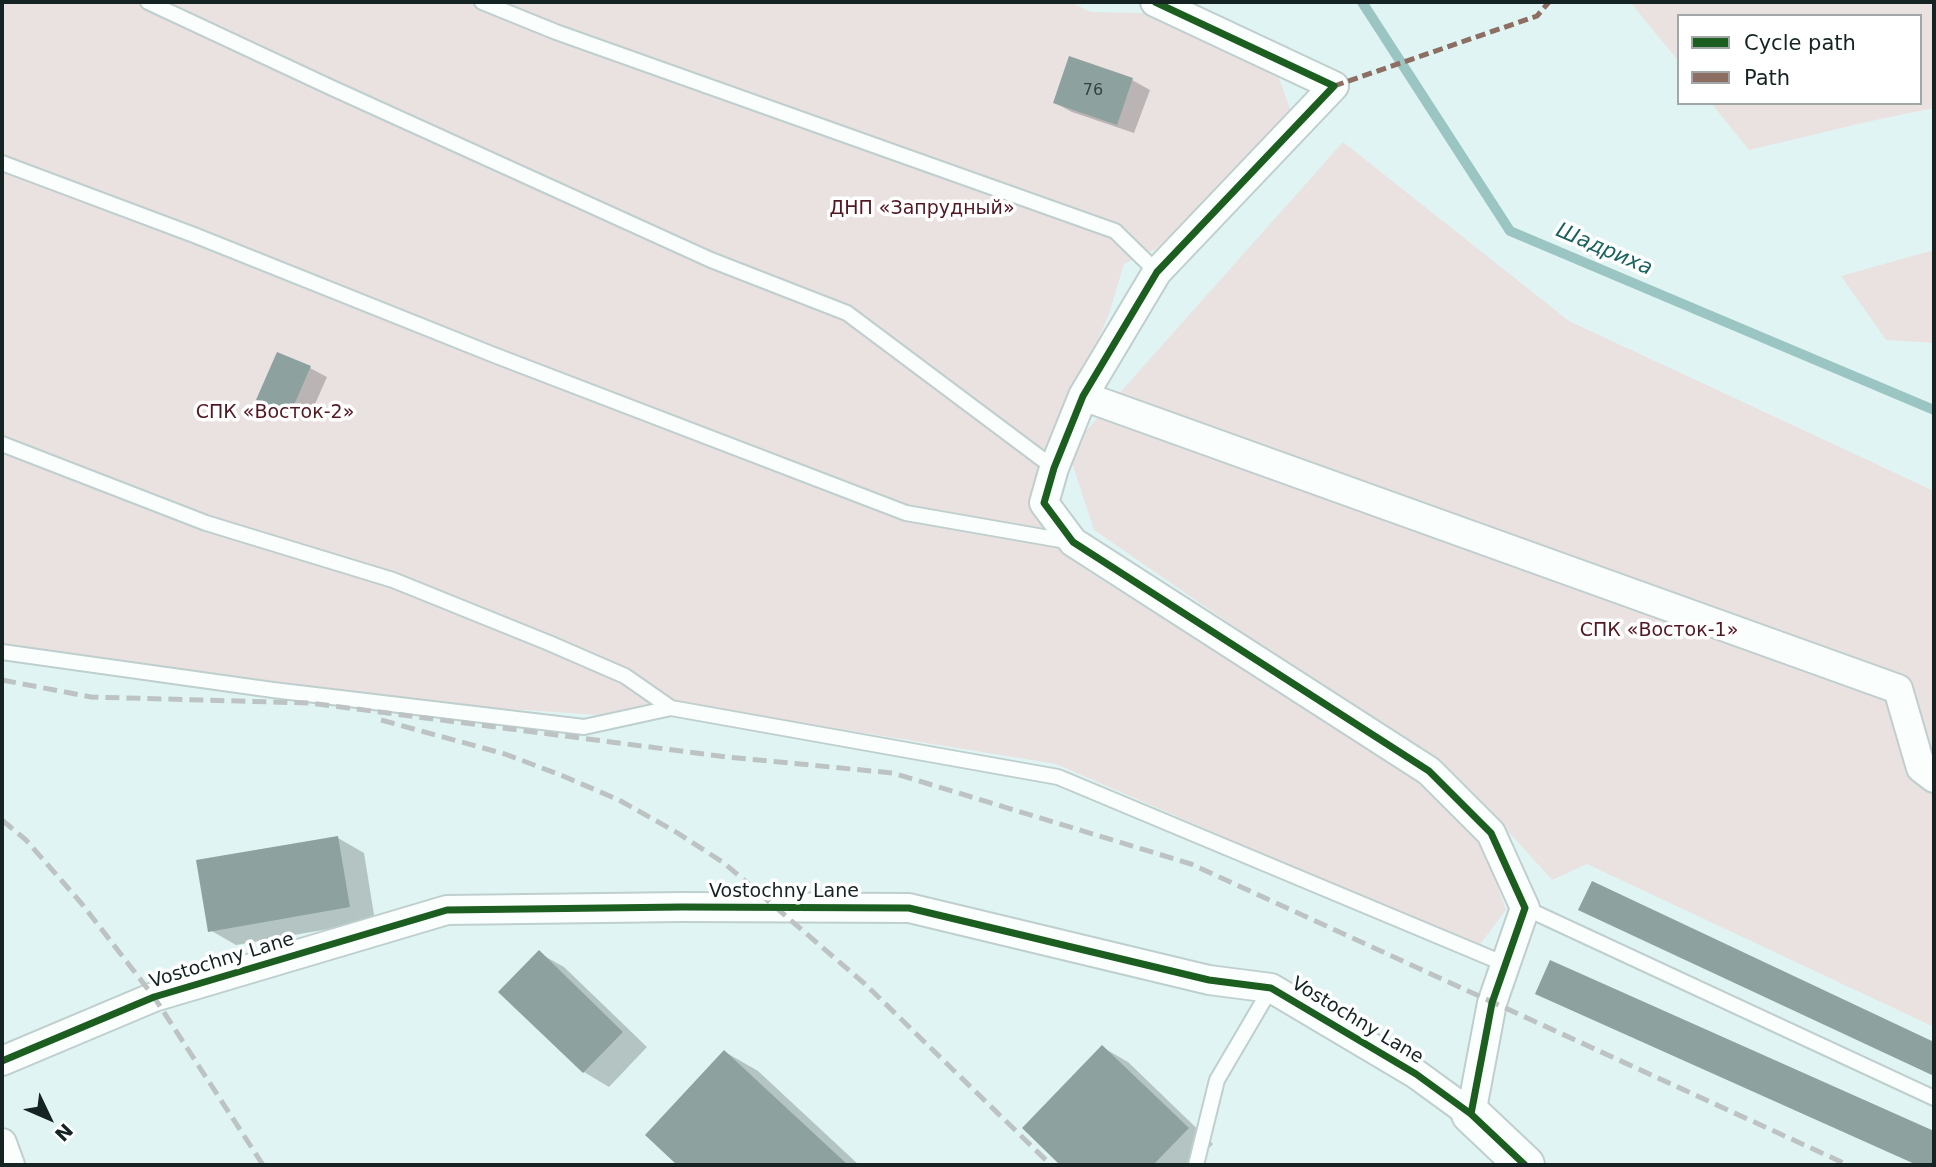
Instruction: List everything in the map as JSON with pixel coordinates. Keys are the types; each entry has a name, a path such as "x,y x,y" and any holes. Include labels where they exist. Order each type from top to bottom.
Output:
{"street":[{"path":"1155,2 1334,86 1157,272 1083,397 1054,468 1044,503 1073,542 1429,771 1491,833 1525,908 1492,1003 1471,1114"},
{"path":"1083,397 1898,689 1921,768 1934,778"},
{"name":"Vostochny Lane","path":"2,1061 154,997 447,910 909,908 1209,980 1271,988 1416,1074 1471,1114 1525,1165"},
{"path":"2,1143 10,1165"}],"lane":[{"path":"148,2 699,254 847,313 1054,468"},
{"path":"482,2 556,32 1115,231 1157,272"},
{"path":"2,163 194,235 494,355 906,513 1073,542"},
{"path":"2,444 206,523 393,580 625,676 671,708"},
{"path":"2,652 273,690 584,727 671,708 1058,777 1505,964"},
{"path":"1525,908 1934,1098"},
{"path":"1196,1165 1217,1080 1271,988"}],"green space":[{"name":"СПК «Восток-2»","path":"2,2 1070,2 1091,12 1196,14 1276,70 1294,120 1156,249 1124,264 1109,314 1030,498 1080,566 1471,813 1506,910 1478,947 1056,764 667,701 628,717 349,698 2,646"},
{"path":"1630,2 1934,2 1934,108 1749,150 1713,105 1922,105 1922,14 1677,14 1677,60"},
{"name":"СПК «Восток-1»","path":"1343,142 1569,321 1934,491 1934,1027 1587,864 1552,880 1471,790 1094,530 1068,451"},
{"path":"1934,250 1934,343 1886,340 1841,276"}],"building":[{"path":"1069,56 1133,78 1117,125 1053,103"},
{"path":"277,352 311,366 290,414 256,400"},
{"path":"338,836 350,907 208,932 196,860"},
{"path":"1592,881 1934,1042 1934,1076 1578,910"},
{"path":"539,950 623,1032 583,1073 498,992"},
{"path":"1550,960 1934,1131 1934,1165 1917,1165 1535,994"},
{"path":"1102,1045 1189,1128 1153,1165 1060,1165 1022,1128"},
{"path":"724,1050 848,1165 677,1165 645,1135"}],"waterway":[{"name":"Шадриха","path":"1362,2 1510,231 1934,410"}],"railway":[{"path":"2,680 91,697 310,703 727,757 893,773 1191,864 1848,1165"},
{"path":"381,720 505,754 563,776 619,800 724,863 865,984 1051,1165"},
{"path":"2,820 26,840 82,904 154,997 263,1165"}],"marked path":[{"path":"1334,86 1537,16 1549,2"}],"cycle path":[{"path":"1155,2 1334,86 1157,272 1083,396 1054,468 1044,503 1073,542 1429,771 1491,833 1525,908 1492,1003 1471,1114"},
{"path":"2,1061 154,997 447,910 909,908 1209,980 1271,988 1416,1074 1471,1114 1525,1165"}],"park label":[{"name":"ДНП «Запрудный»","path":"922,209"}]}
